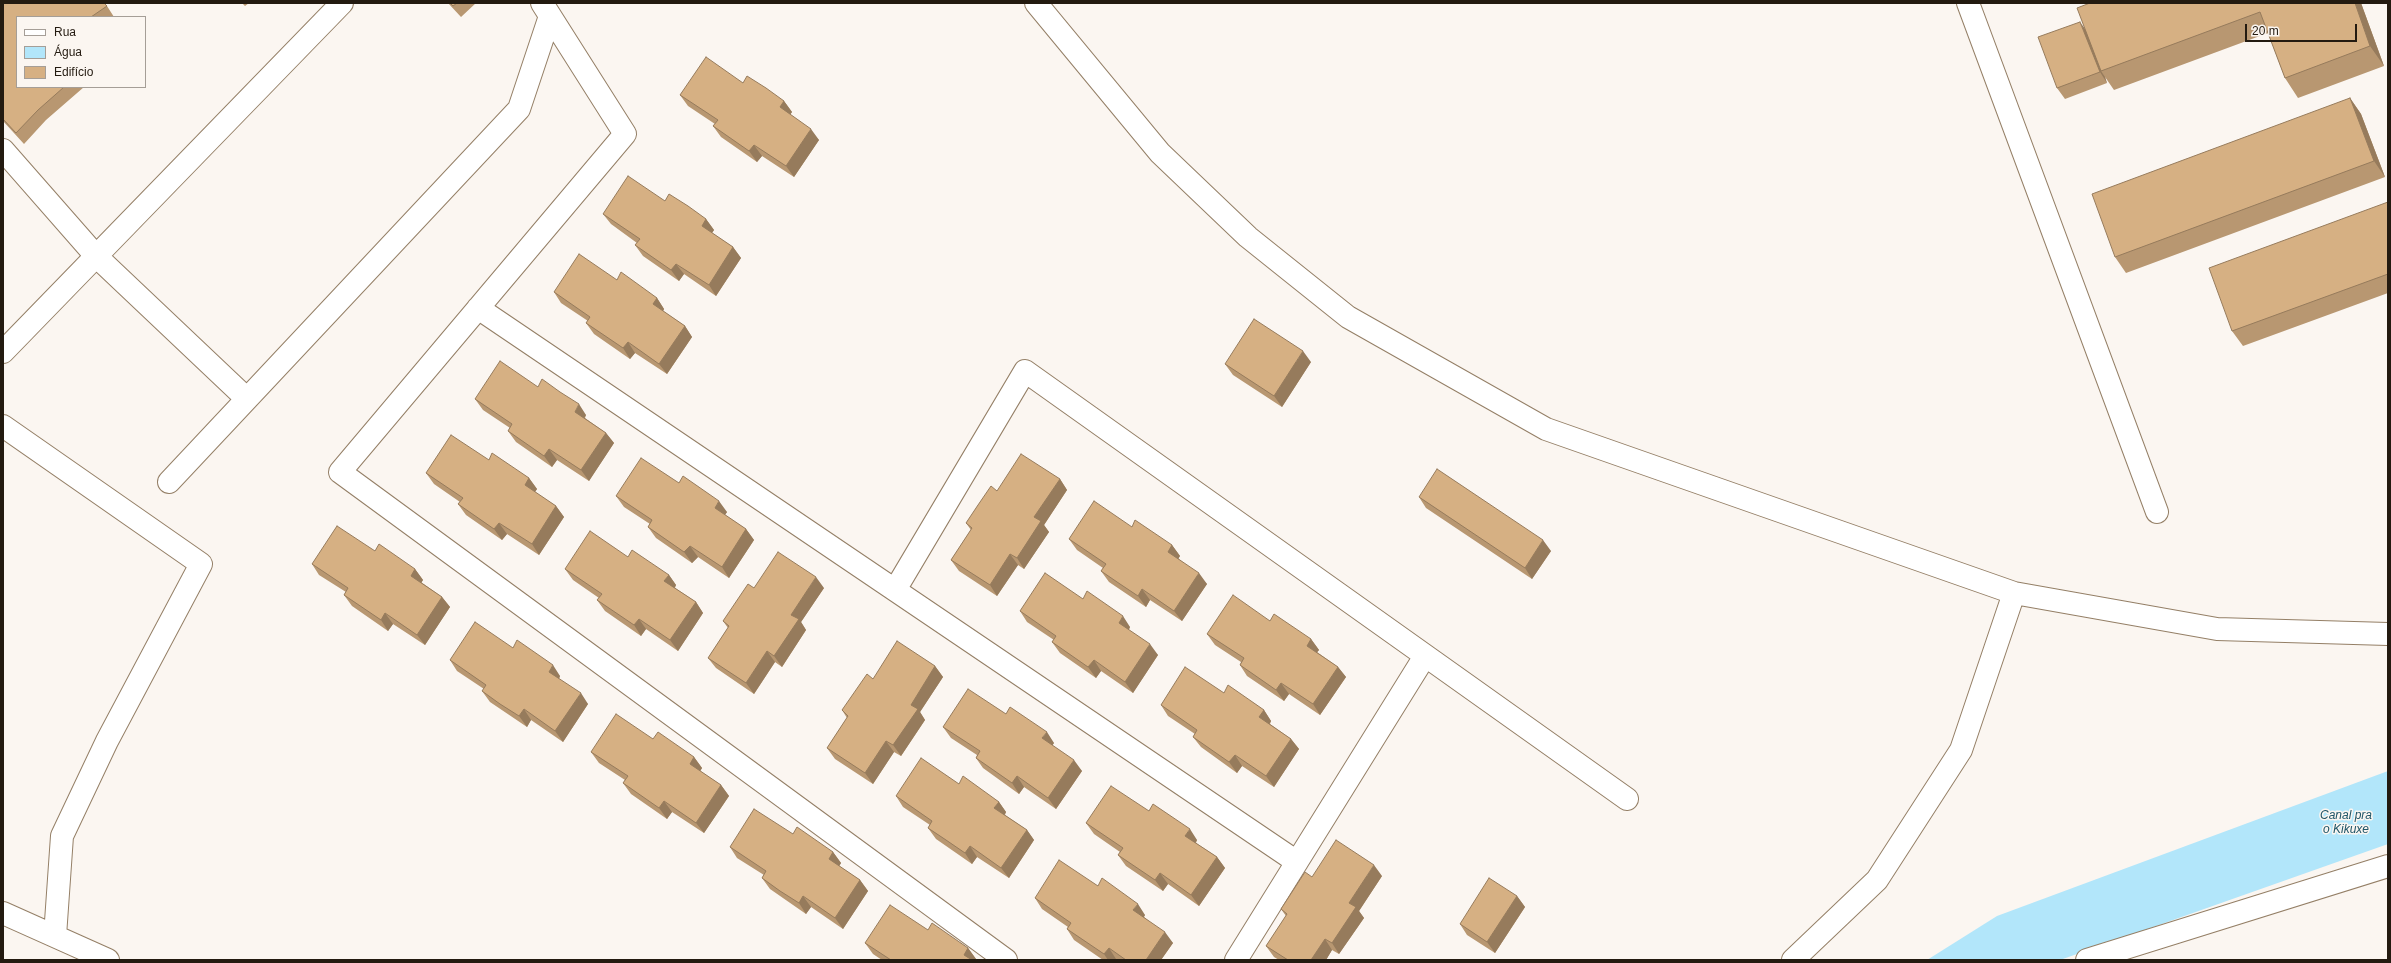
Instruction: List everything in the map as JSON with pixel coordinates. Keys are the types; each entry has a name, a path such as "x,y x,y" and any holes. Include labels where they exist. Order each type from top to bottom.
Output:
{"street":[{"path":"3,352 342,3"},
{"path":"1036,3 1160,153 1248,237 1348,317 1546,429 2014,593 2217,629 2388,634"},
{"path":"1968,3 2157,512"},
{"path":"546,9 625,134 340,472 1006,960"},
{"path":"168,482 519,109 546,9"},
{"path":"3,150 96,256 247,399"},
{"path":"478,308 1297,862"},
{"path":"895,590 1025,371 1627,799"},
{"path":"3,426 201,564 107,741 62,836 55,936"},
{"path":"1792,960 1877,880 1961,750 2014,593"},
{"path":"1236,960 1425,656"},
{"path":"2087,960 2388,866"},
{"path":"3,913 108,960"}],"water":[{"name":"Canal pra o Kikuxe","path":"2388,771 2388,844 2060,960 1927,960 1997,916"}],"building":[{"path":"3,3 104,3 107,6 92,16 16,16 16,88 63,88 38,110 16,133 3,119"},
{"path":"450,3 457,3 453,6"},
{"path":"2090,3 2355,3 2370,46 2285,78 2260,12 2101,71 2077,8"},
{"path":"2080,22 2100,72 2057,88 2038,37"},
{"path":"706,57 743,83 747,76 766,88 784,101 780,107 811,129 786,166 754,145 749,151 713,126 718,120 680,95"},
{"path":"2350,98 2374,161 2115,257 2092,194"},
{"path":"628,176 665,201 669,194 688,206 706,219 702,226 733,247 709,285 676,264 671,270 635,245 640,239 603,214"},
{"path":"2388,202 2388,274 2232,331 2209,268"},
{"path":"579,254 617,280 621,272 657,298 653,304 685,326 659,364 628,342 623,348 586,323 590,317 554,292"},
{"path":"1254,319 1303,351 1274,396 1225,364"},
{"path":"500,361 538,387 542,379 579,404 575,412 606,433 581,470 549,449 544,456 508,431 512,424 475,399"},
{"path":"451,435 489,460 492,453 529,478 525,485 556,506 532,544 499,523 494,529 458,504 463,498 426,473"},
{"path":"1021,454 1060,479 1034,517 1041,521 1017,558 1010,554 990,585 951,560 972,528 966,523 991,486 997,491"},
{"path":"641,458 679,483 683,476 719,501 715,508 746,529 722,567 690,546 684,552 648,527 652,520 616,496"},
{"path":"1437,469 1543,540 1525,568 1419,497"},
{"path":"1094,501 1132,527 1135,520 1172,545 1168,552 1199,573 1174,611 1142,589 1138,596 1101,571 1106,564 1069,539"},
{"path":"337,526 375,551 379,544 415,569 411,576 442,597 417,635 385,613 381,620 344,595 348,588 312,564"},
{"path":"590,531 628,557 632,550 669,575 664,581 696,602 670,640 639,619 634,625 597,600 602,594 565,569"},
{"path":"778,552 816,577 791,615 799,619 774,656 767,651 746,683 708,658 729,626 723,621 748,584 754,588"},
{"path":"1045,573 1083,599 1087,591 1123,616 1119,623 1150,644 1125,682 1094,660 1088,667 1052,642 1056,636 1020,611"},
{"path":"1233,595 1270,621 1274,614 1311,639 1307,646 1338,667 1313,704 1281,683 1276,690 1240,665 1244,658 1207,634"},
{"path":"475,622 513,648 517,640 553,665 549,672 581,693 555,731 524,709 519,716 500,704 482,691 486,685 450,660"},
{"path":"897,641 935,666 911,705 918,709 893,745 886,741 865,773 827,748 848,716 842,710 867,674 873,679"},
{"path":"1185,667 1224,693 1228,685 1264,710 1259,717 1291,739 1266,776 1235,755 1229,762 1193,737 1197,730 1161,705"},
{"path":"968,689 1006,714 1010,707 1047,732 1042,738 1074,760 1048,798 1017,776 1012,783 976,758 980,751 943,727"},
{"path":"616,714 653,739 658,732 694,757 690,764 721,785 696,823 664,801 659,808 623,783 628,776 591,752"},
{"path":"921,758 959,784 963,776 999,802 994,808 1027,830 1001,868 970,846 965,853 928,828 932,821 896,796"},
{"path":"1111,786 1149,811 1153,804 1190,829 1185,836 1217,857 1191,895 1160,873 1155,880 1118,855 1123,848 1086,823"},
{"path":"754,809 793,834 797,827 833,852 829,859 860,880 835,918 803,896 799,903 780,891 762,878 766,871 730,847"},
{"path":"1336,840 1374,865 1349,903 1356,907 1332,943 1325,939 1311,960 1288,960 1266,946 1287,914 1281,909 1305,872 1312,877"},
{"path":"1059,860 1098,886 1102,878 1138,904 1133,910 1165,932 1146,960 1126,960 1109,948 1104,954 1067,929 1071,923 1035,898"},
{"path":"1489,878 1517,896 1487,942 1460,924"},
{"path":"890,905 928,930 932,923 968,948 964,955 972,960 891,960 865,943"}]}
